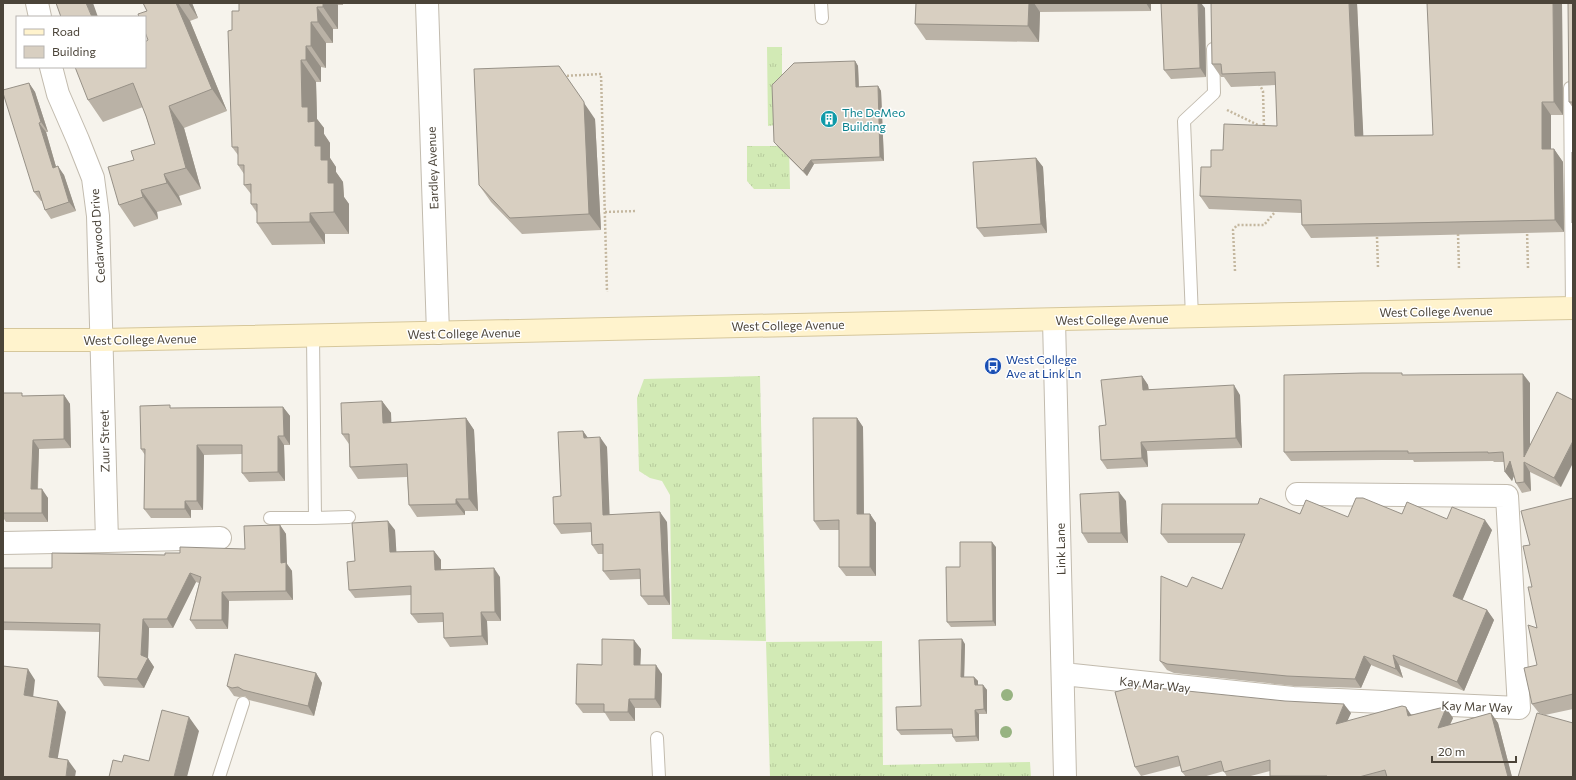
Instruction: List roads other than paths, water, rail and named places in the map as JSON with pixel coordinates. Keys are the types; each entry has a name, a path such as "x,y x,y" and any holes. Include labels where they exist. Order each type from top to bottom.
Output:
{"main road":[{"name":"West College Avenue","path":"3,340 102,340 313,336 1572,308"}],"street":[{"path":"37,3 40,16"},
{"name":"Eardley Avenue","path":"427,3 438,333"},
{"name":"Cedarwood Drive","path":"51,68 58,94 93,178 98,216 102,340"},
{"name":"Link Lane","path":"1054,320 1066,777"},
{"name":"Zuur Street","path":"102,340 107,542"},
{"name":"Kay Mar Way","path":"1063,674 1293,698 1519,708 1507,496 1297,494"},
{"path":"3,543 107,542 220,538"}],"lane":[{"path":"821,3 822,18"},
{"path":"1192,317 1184,121 1214,93 1213,41"},
{"path":"1569,73 1572,308"},
{"path":"313,336 316,518"},
{"path":"270,518 349,517"},
{"path":"219,777 243,703"},
{"path":"657,738 659,777"}],"place":[{"name":"The DeMeo Building","path":"829,119"},
{"name":"West College Ave at Link Ln","path":"993,366"}]}
